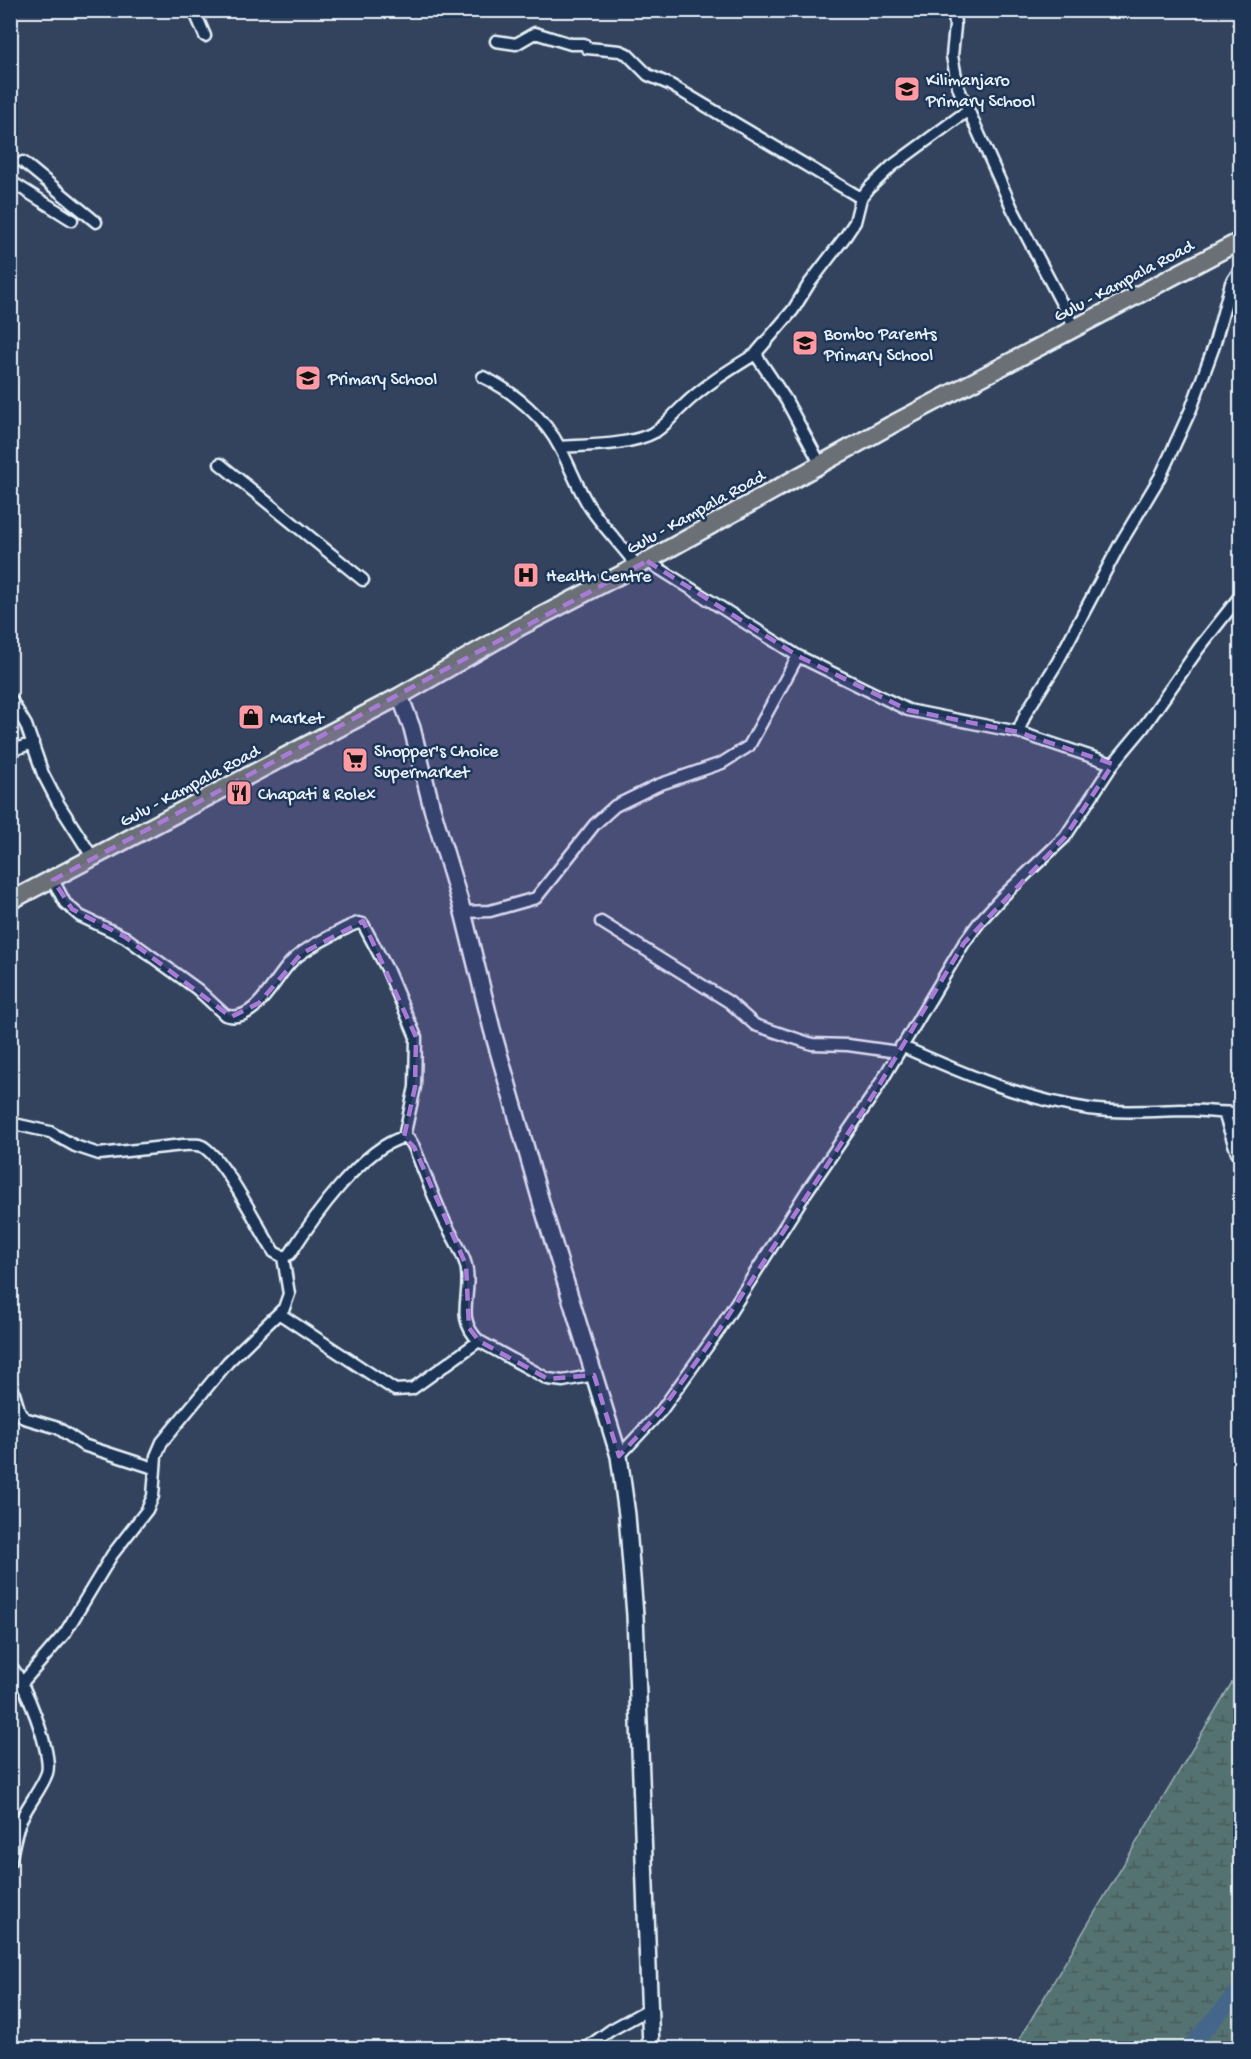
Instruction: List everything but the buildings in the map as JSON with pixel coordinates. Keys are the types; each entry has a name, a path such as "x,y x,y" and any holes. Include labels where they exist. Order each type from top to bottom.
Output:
{"main road":[{"name":"Gulu - Kampala Road","path":"10,901 400,696 518,628 642,564 891,425 1240,241"}],"street":[{"path":"194,10 205,36"},
{"path":"954,10 953,69 967,111 1012,208 1074,327"},
{"path":"496,41 516,44 535,33 571,44 584,44 586,48 620,51 627,54 648,75 669,84 861,198"},
{"path":"560,447 618,442 654,432 708,386 757,354 794,310 809,284 855,222 861,198 886,171 967,111"},
{"path":"22,162 96,222"},
{"path":"10,181 72,220"},
{"path":"1018,732 1026,713 1057,663 1120,544 1160,477 1200,387 1231,283 1240,269"},
{"path":"757,354 792,410 821,465"},
{"path":"483,377 497,384 529,409 548,429 560,447 590,508 642,564 798,656 908,710 1018,732 1113,764"},
{"path":"220,464 363,580"},
{"path":"619,1456 661,1411 719,1330 807,1191 874,1092 964,943 981,920 1065,837 1113,764 1143,728 1199,648 1240,596"},
{"path":"463,912 490,911 536,898 595,824 615,806 658,785 722,763 749,746 798,656"},
{"path":"400,696 412,728 540,1201 619,1456 627,1515 635,1615 651,2049"},
{"path":"10,698 33,743 46,781 93,858"},
{"path":"10,751 33,743"},
{"path":"53,880 65,903 80,916 125,936 174,971 225,1015 231,1017 245,1013 259,1003 274,986 288,964 301,954 350,926 363,924 387,969 416,1036 415,1087 404,1137"},
{"path":"601,922 729,1002 755,1025 812,1044 899,1049 1006,1090 1087,1109 1126,1113 1182,1110 1240,1113"},
{"path":"1224,1113 1237,1153 1240,1155"},
{"path":"10,1123 50,1132 75,1146 99,1154 196,1144 204,1147 229,1176 274,1252 283,1257"},
{"path":"283,1257 290,1254 322,1206 336,1190 379,1149 395,1139 404,1137 410,1140 414,1147 443,1219 466,1265 468,1281 465,1319 468,1328 479,1341 548,1379 563,1381 594,1375"},
{"path":"22,1683 65,1633 112,1555 147,1510 153,1496 156,1456 162,1442 228,1362 280,1314 287,1303 289,1294 283,1257"},
{"path":"280,1314 395,1390 412,1389 479,1341"},
{"path":"10,1380 19,1410 24,1418 58,1428 82,1445 154,1468"},
{"path":"10,1665 22,1683 47,1751 49,1763 47,1772 21,1821 10,1862"},
{"path":"586,2049 611,2030 649,2009"}],"highlighted area":[{"path":"647,561 798,656 908,710 1018,732 1113,764 1065,837 964,943 875,1092 719,1330 661,1411 619,1456 594,1375 548,1379 479,1341 469,1328 466,1265 414,1147 404,1137 415,1087 416,1037 363,921 301,954 259,1003 231,1017 125,937 72,909 53,880"}],"green space":[{"path":"1240,1669 1240,2048 1014,2048"}],"waterway":[{"path":"1189,2048 1240,1989"}],"place":[{"name":"Kilimanjaro Primary School","path":"907,89"},
{"name":"Bombo Parents Primary School","path":"805,343"},
{"name":"Primary School","path":"308,378"},
{"name":"Health Centre","path":"526,575"},
{"name":"Market","path":"251,717"},
{"name":"Shopper's Choice Supermarket","path":"355,760"},
{"name":"Chapati & Rolex","path":"239,793"}]}
